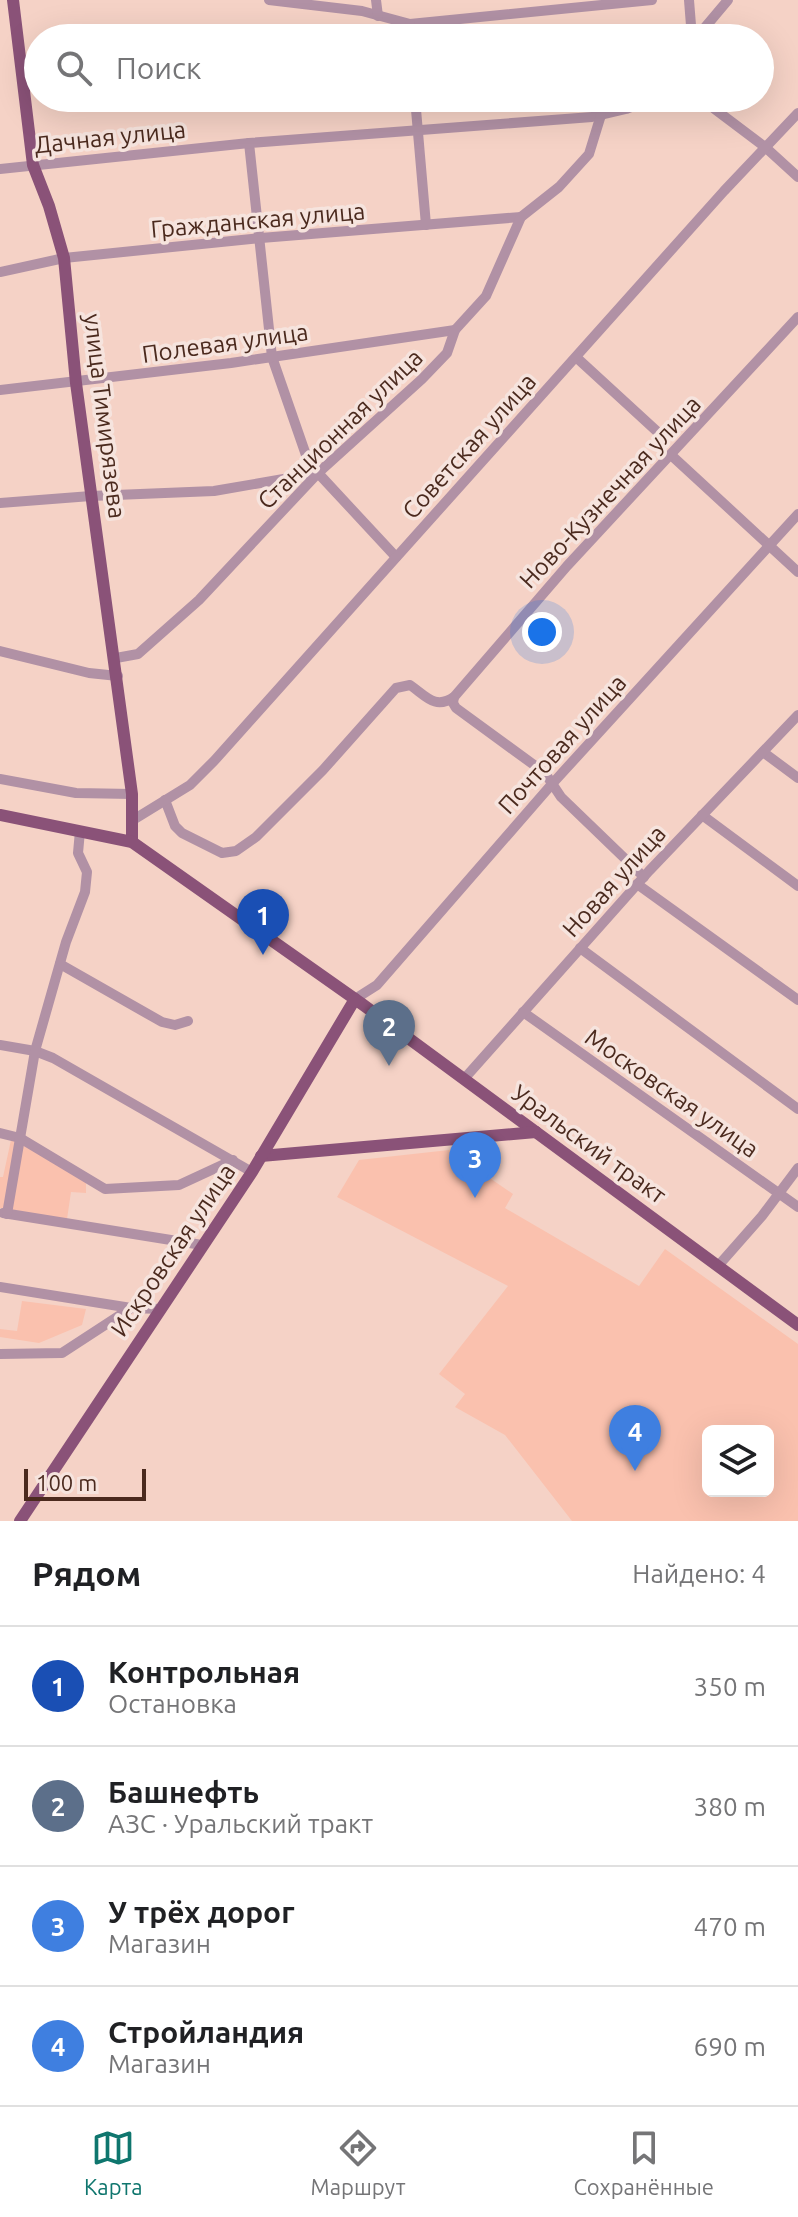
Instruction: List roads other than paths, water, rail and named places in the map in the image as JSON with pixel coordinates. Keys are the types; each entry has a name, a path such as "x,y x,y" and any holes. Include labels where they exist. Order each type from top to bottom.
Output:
{"main road":[{"name":"улица Тимирязева","path":"13,0 24,91"},
{"name":"улица Тимирязева","path":"27,112 33,165 64,258 76,383 116,658 132,794 132,842"},
{"path":"0,815 132,842"},
{"name":"Уральский тракт","path":"132,842 355,999 798,1325"},
{"name":"Искровская улица","path":"20,1521 252,1172 355,999"},
{"path":"261,1156 536,1132"}],"street":[{"path":"269,0 362,11 410,24 652,0"},
{"path":"376,0 378,16"},
{"path":"535,0 536,12"},
{"path":"689,0 692,24"},
{"path":"707,24 728,0"},
{"path":"416,112 426,225"},
{"name":"Дачная улица","path":"0,169 249,143 614,112"},
{"path":"719,112 798,177"},
{"name":"Советская улица","path":"133,820 190,785 214,761 798,113"},
{"name":"Станционная улица","path":"116,658 138,654 199,600 318,473 447,353 455,330 486,296 521,217 559,187 589,154 601,115"},
{"path":"249,143 272,357 306,455 318,473 396,557"},
{"name":"Гражданская улица","path":"0,272 64,258 521,217"},
{"name":"Ново-Кузнечная улица","path":"454,697 567,566 798,317"},
{"name":"Полевая улица","path":"0,390 76,383 455,330"},
{"path":"577,358 662,436"},
{"path":"671,455 798,572"},
{"path":"0,503 214,491 318,473"},
{"name":"Почтовая улица","path":"355,999 377,985 552,784 798,514"},
{"path":"0,651 89,673 118,676"},
{"path":"165,800 175,826 182,833 222,853 236,851 256,837 323,770 396,688 410,685 437,703 444,704 454,697"},
{"path":"454,697 456,708 545,773 561,797 641,880 798,1000"},
{"name":"Новая улица","path":"464,1079 641,880 798,715"},
{"path":"763,752 798,778"},
{"path":"0,779 76,793 132,794"},
{"path":"702,815 798,886"},
{"path":"80,831 78,853 87,872 85,892 35,1051 3,1213 202,1245"},
{"path":"580,948 798,1109"},
{"path":"60,964 162,1022 175,1025 188,1021"},
{"name":"Московская улица","path":"523,1012 798,1207"},
{"path":"0,1045 35,1051 53,1058 252,1172"},
{"path":"0,1133 20,1138 105,1189 179,1185 233,1160"},
{"path":"718,1266 798,1168"},
{"path":"0,1287 131,1308 160,1309"},
{"path":"0,1354 62,1353 131,1308"}],"place":[{"name":"Контрольная","path":"263,955"},
{"name":"Башнефть","path":"389,1066"},
{"name":"У трёх дорог","path":"475,1198"},
{"name":"Стройландия","path":"635,1471"}]}
